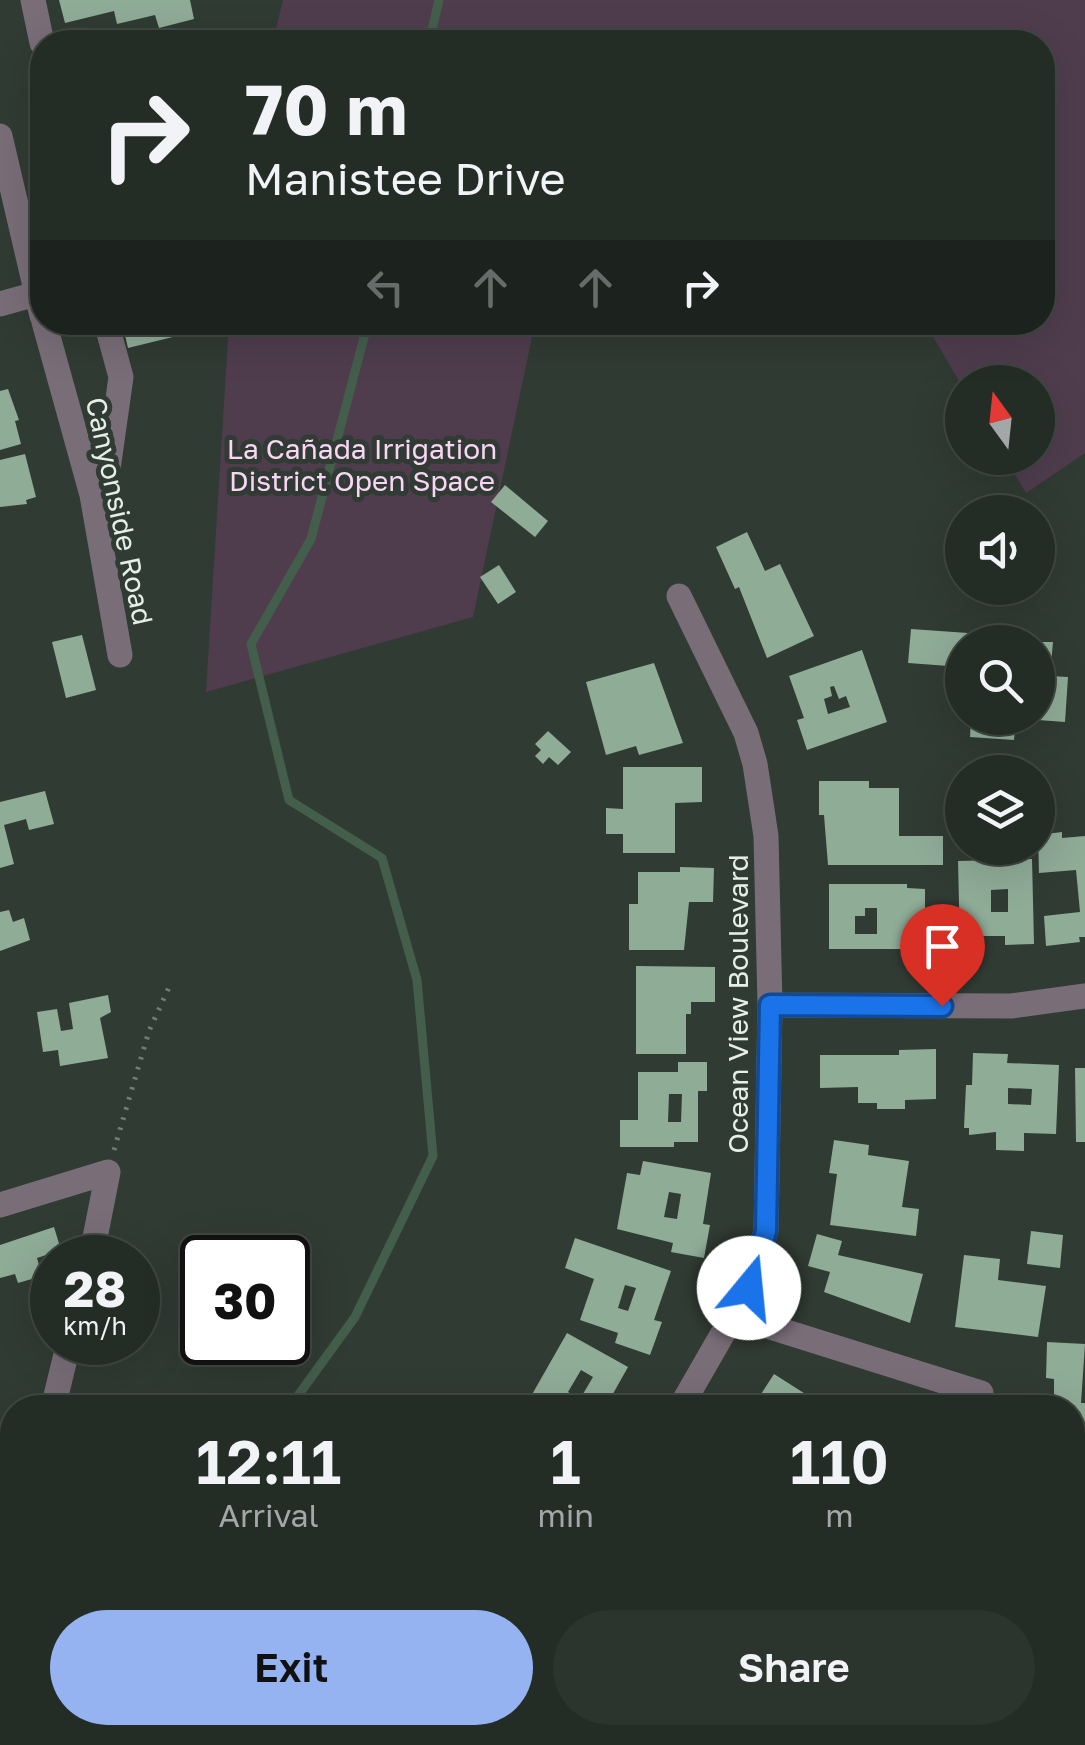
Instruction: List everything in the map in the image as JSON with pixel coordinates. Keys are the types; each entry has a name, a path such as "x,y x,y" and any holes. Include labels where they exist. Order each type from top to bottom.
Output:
{"street":[{"path":"33,0 39,30"},
{"name":"Canyonside Road","path":"0,136 30,264"},
{"path":"0,304 30,309"},
{"name":"Canyonside Road","path":"48,335 92,495 120,654"},
{"path":"92,495 108,469 121,377 110,335"},
{"name":"Ocean View Boulevard","path":"679,596 746,734 758,780 766,836 770,1005 766,1231 749,1288 688,1395"},
{"path":"770,1005 1011,1006 1085,996"},
{"path":"0,1205 108,1172 96,1235"},
{"path":"734,1316 981,1393"},
{"path":"56,1395 64,1365"}],"path":[{"path":"108,1172 150,1031 171,983"}],"green space":[{"path":"283,0 1085,0 1085,453 1055,473 1055,365 950,365 932,335 1055,335 1055,30 276,30"},
{"name":"La Cañada Irrigation District Open Space","path":"228,335 532,335 473,617 206,692"},
{"path":"1015,475 1053,475 1026,493"}],"building":[{"path":"59,0 190,0 194,19 159,28 155,15 117,24 114,11 65,23"},
{"path":"125,335 181,335 128,348"},
{"path":"8,389 19,420 15,421 21,444 0,450 0,391"},
{"path":"25,454 36,497 26,500 27,504 0,507 0,460"},
{"path":"505,485 548,521 535,537 491,502"},
{"path":"747,532 765,571 780,564 814,636 767,658 739,587 735,589 716,547"},
{"path":"499,565 516,592 498,604 480,577"},
{"path":"911,629 945,631 945,666 908,663"},
{"path":"82,635 96,690 66,698 52,642"},
{"path":"862,650 887,722 807,750 797,720 804,718 789,676","holes":["834,686 839,699 846,696 850,707 828,714 824,699 832,696 830,687"]},
{"path":"654,663 683,743 639,755 636,746 606,755 586,682"},
{"path":"1055,676 1068,677 1065,722 1055,721"},
{"path":"548,731 571,752 558,765 549,757 543,764 535,756 541,750 535,744"},
{"path":"970,735 1014,735 1014,740"},
{"path":"623,767 702,767 702,802 675,803 675,853 623,853 623,834 606,834 606,808 623,809"},
{"path":"819,781 869,781 869,788 899,788 899,836 943,836 943,865 828,865 824,815 819,815"},
{"path":"45,791 54,824 29,830 26,819 4,825 14,864 0,868 0,802"},
{"path":"1062,832 1062,838 1085,836 1085,937 1079,937 1080,942 1046,946 1044,916 1080,912 1076,870 1039,873 1039,865 1055,865 1055,833"},
{"path":"958,865 1032,865 1034,944 1005,945 1005,936 979,936 979,946 960,946","holes":["1008,889 1008,912 991,912 991,890"]},
{"path":"680,867 714,868 713,902 689,902 684,950 629,950 629,904 638,904 638,872 680,872"},
{"path":"829,884 907,884 907,888 925,889 925,929 917,929 917,957 902,957 902,949 829,949","holes":["865,908 877,908 877,934 855,934 855,916 865,916"]},
{"path":"9,910 13,922 24,918 30,940 0,951 0,912"},
{"path":"636,966 715,967 715,1002 691,1002 691,1014 686,1014 686,1054 636,1054"},
{"path":"108,995 111,1012 100,1018 108,1058 60,1066 58,1050 43,1052 37,1012 57,1009 61,1031 73,1029 69,1003"},
{"path":"936,1049 936,1099 905,1100 905,1109 877,1109 877,1103 858,1103 858,1087 820,1088 820,1055 899,1055 899,1050"},
{"path":"973,1053 1008,1054 1007,1063 1059,1065 1056,1134 1024,1133 1024,1151 996,1150 996,1132 969,1135 969,1128 964,1128 966,1085 972,1085","holes":["1008,1088 1032,1089 1031,1105 1008,1104"]},
{"path":"678,1062 707,1062 707,1091 698,1091 698,1142 674,1142 674,1147 620,1147 620,1120 638,1120 638,1072 678,1072","holes":["669,1094 682,1094 681,1122 668,1122"]},
{"path":"1075,1068 1085,1068 1085,1142 1076,1142"},
{"path":"834,1140 869,1145 868,1155 909,1161 902,1207 919,1209 916,1236 830,1225 837,1174 829,1173"},
{"path":"643,1161 711,1173 703,1224 710,1225 704,1258 671,1252 673,1243 617,1229 627,1173 640,1175","holes":["669,1192 681,1194 677,1219 664,1217"]},
{"path":"54,1227 56,1235 30,1235"},
{"path":"1031,1231 1063,1235 1060,1268 1027,1264"},
{"path":"817,1234 842,1241 838,1255 923,1274 910,1323 824,1292 830,1272 808,1266"},
{"path":"30,1235 30,1280 18,1283 15,1274 0,1278 0,1245"},
{"path":"575,1238 671,1271 654,1320 662,1322 650,1355 615,1343 618,1333 580,1320 594,1279 565,1268","holes":["625,1285 636,1288 628,1311 618,1308"]},
{"path":"964,1255 1000,1259 998,1280 1046,1286 1038,1337 955,1327"},
{"path":"567,1333 628,1367 612,1395 582,1395 593,1377 581,1370 568,1392 573,1395 532,1395"},
{"path":"1047,1342 1085,1344 1082,1395 1054,1395 1054,1379 1046,1378"},
{"path":"774,1374 807,1395 760,1395"}],"waterway":[{"path":"432,30 439,0"},
{"path":"298,1395 355,1317 433,1156 417,980 382,858 289,800 251,644 311,539 365,335"}],"route":[{"path":"749,1288 766,1231 770,1005 942,1006"}]}
